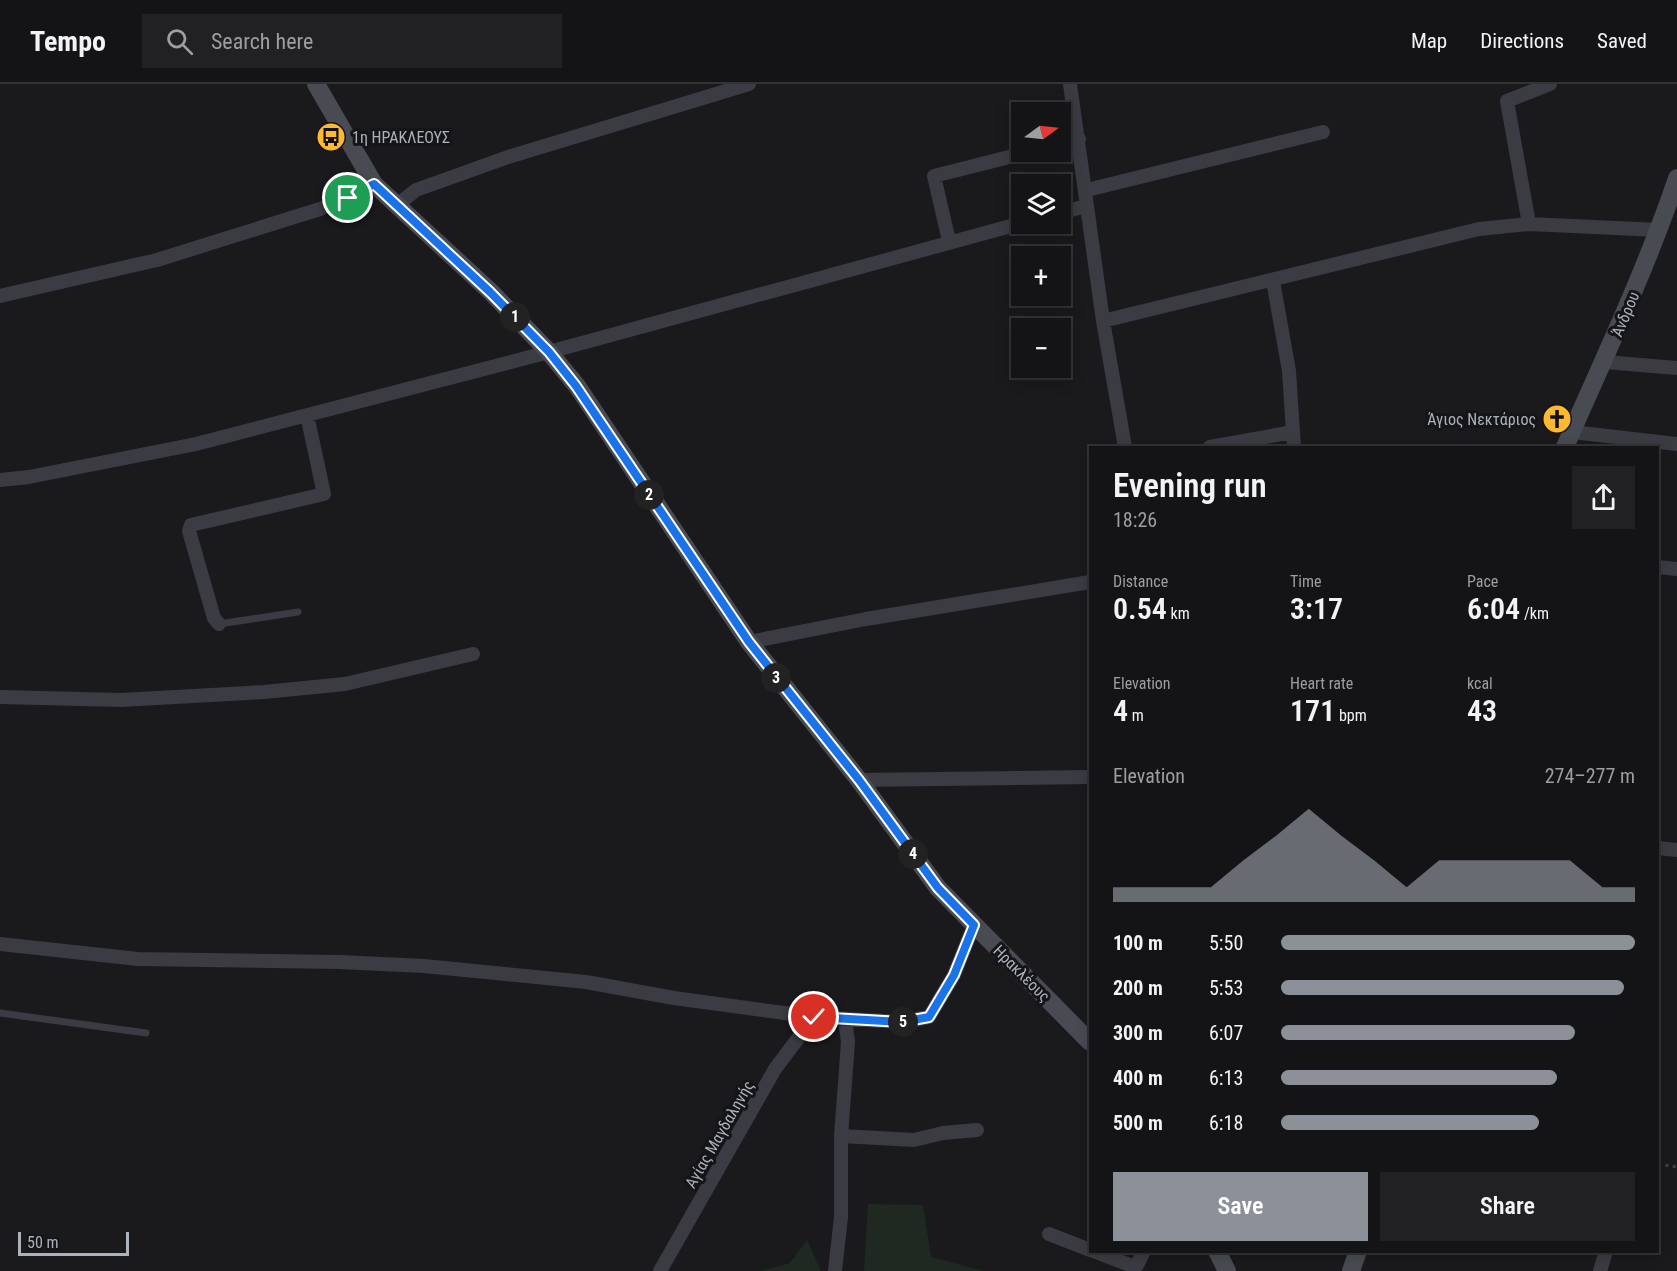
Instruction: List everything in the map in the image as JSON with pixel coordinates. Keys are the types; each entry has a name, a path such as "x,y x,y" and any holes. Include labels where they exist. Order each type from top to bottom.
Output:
{"street":[{"name":"Ηρακλέους","path":"316,84 374,184 490,292 549,352 608,429 749,642 859,780 938,888 1089,1041"},
{"path":"396,206 416,190 508,157 749,84"},
{"path":"1070,84 1087,190 1086,207 1103,321 1125,446"},
{"path":"1529,224 1507,101 1550,84"},
{"path":"1087,190 1323,132"},
{"path":"1071,141 1079,139"},
{"path":"950,241 934,176 1011,157"},
{"name":"Άνδρου","path":"1568,440 1605,362 1659,230 1677,178"},
{"path":"0,296 157,260 320,210 374,184"},
{"path":"1071,210 1086,207"},
{"path":"1103,321 1479,229 1529,224 1659,230"},
{"path":"0,480 29,477 196,444 549,352 1011,226"},
{"path":"1273,281 1289,371 1294,446"},
{"path":"1605,362 1677,368"},
{"path":"219,624 214,618 192,542 189,531 191,525 324,494 325,486 307,415"},
{"path":"1216,446 1293,432"},
{"path":"1568,440 1677,444"},
{"path":"1659,567 1677,569"},
{"path":"749,642 866,619 1089,582"},
{"path":"0,697 121,699 264,692 345,684 473,654"},
{"path":"859,780 1089,777"},
{"path":"1659,848 1677,850"},
{"path":"0,944 138,959 339,962 424,966 586,982 674,998 814,1017 902,1022 929,1017 954,975 974,925"},
{"name":"Αγίας Μαγδαληνής","path":"660,1271 775,1069 814,1017"},
{"path":"835,1271 842,1217 841,1136 848,1042 845,1020"},
{"path":"841,1136 914,1140 943,1133 977,1130"},
{"path":"1049,1234 1089,1249"},
{"path":"1100,1253 1130,1265 1137,1265 1143,1253"},
{"path":"1217,1253 1227,1271"},
{"path":"1351,1271 1357,1253"},
{"path":"1600,1271 1605,1253"}],"lane":[{"path":"219,624 298,612"},
{"path":"0,1013 146,1034"}],"path":[{"path":"1659,1164 1677,1167"}],"shaded area":[{"path":"868,1204 923,1205 931,1257 984,1271 864,1271"},
{"path":"807,1240 821,1271 761,1271 790,1263"}],"place":[{"name":"1η ΗΡΑΚΛΕΟΥΣ","path":"331,137"},
{"name":"Άγιος Νεκτάριος","path":"1557,419"}],"route":[{"path":"348,198 374,184 490,292 549,352 608,429 638,478 749,642 859,780 938,888 974,925 954,975 929,1017 902,1022 814,1017"}]}
